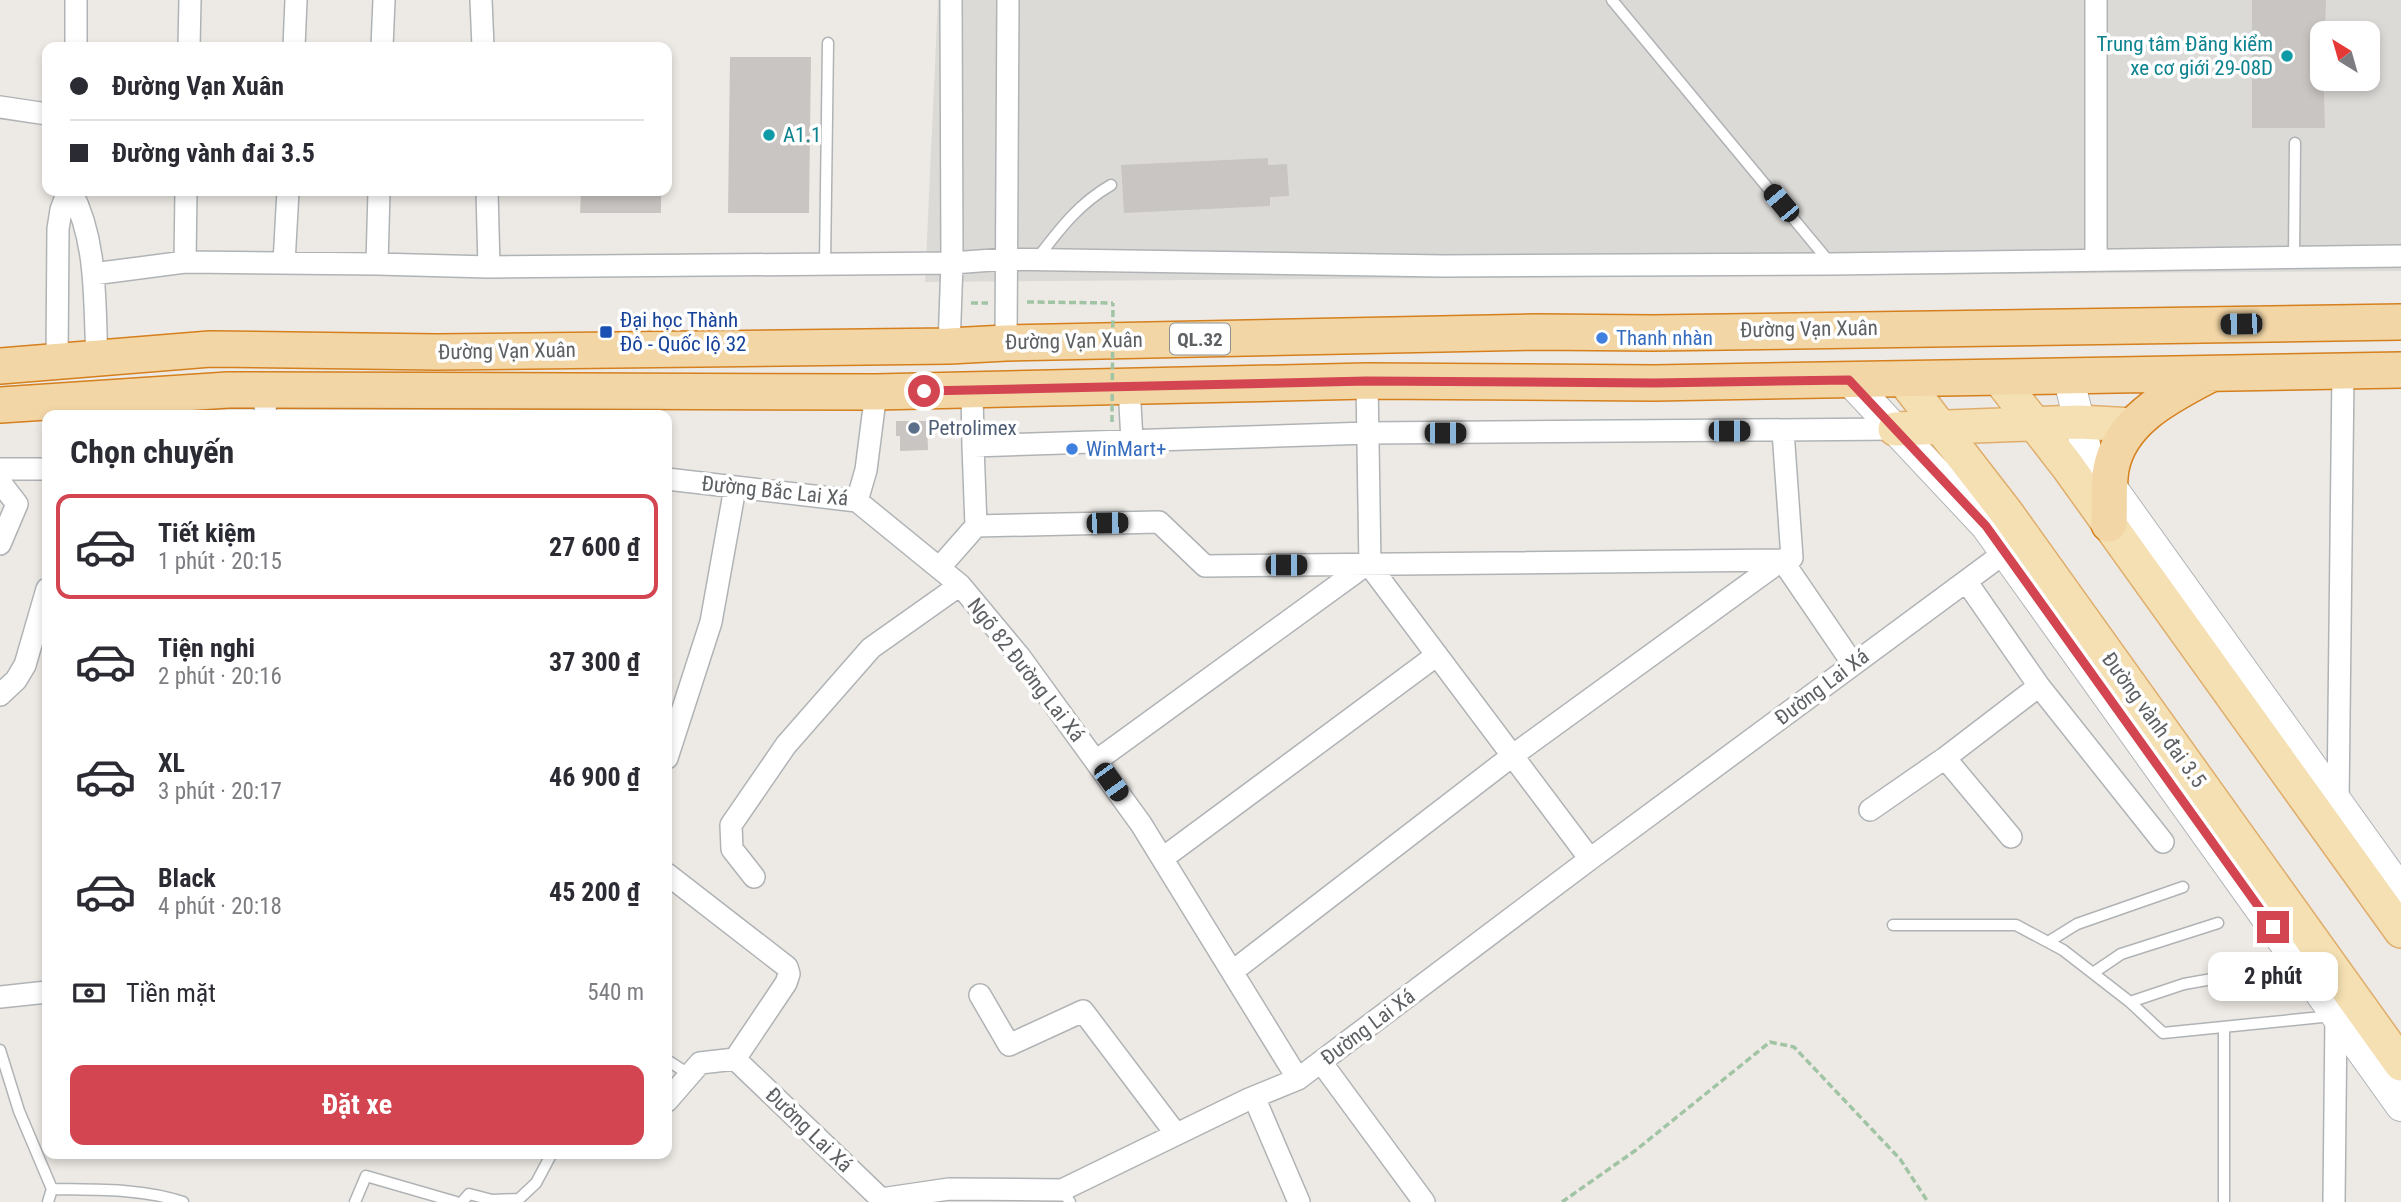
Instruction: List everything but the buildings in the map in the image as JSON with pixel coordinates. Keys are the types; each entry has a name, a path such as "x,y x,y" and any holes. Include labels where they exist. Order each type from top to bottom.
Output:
{"highway":[{"name":"Đường Vạn Xuân","path":"0,366 210,349 437,352 949,346 1522,332 1653,333 2401,322"},
{"path":"1653,333 1654,383"},
{"name":"Đường Vạn Xuân","path":"0,405 228,390 265,402 1367,381 1654,383 2401,370"},
{"path":"2109,524 2111,469 2119,446 2133,425 2148,410 2211,373"}],"main road":[{"path":"2068,376 2087,453 2338,803 2392,865 2401,891"},
{"path":"1998,377 2109,524 2401,931"},
{"name":"Đường vành đai 3.5","path":"1903,379 1942,429 2014,545 2401,1106"},
{"name":"Đường vành đai 3.5","path":"1849,380 1986,526 2014,545 2401,1064"},
{"path":"1895,429 2079,422 2133,425"}],"street":[{"path":"76,0 76,42"},
{"path":"189,42 190,0"},
{"path":"294,42 296,0"},
{"path":"382,42 384,0"},
{"path":"481,0 483,42"},
{"path":"949,346 952,262 951,0"},
{"path":"1006,343 1007,0"},
{"path":"2096,0 2096,260"},
{"path":"0,107 42,113"},
{"path":"57,361 58,229 68,196"},
{"path":"72,196 82,212 88,234 97,358"},
{"path":"185,262 186,196"},
{"path":"284,263 288,196"},
{"path":"377,264 379,196"},
{"path":"487,196 489,267"},
{"path":"93,274 185,262 489,267 825,264 1006,259 1443,266 2401,256"},
{"path":"2338,803 2343,372"},
{"path":"1367,381 1369,565 1590,859"},
{"path":"1129,386 1132,441"},
{"path":"940,568 976,526 972,390"},
{"name":"Đường Bắc Lai Xá","path":"672,480 857,501 866,470 876,392"},
{"path":"972,446 1368,433 1895,429"},
{"path":"976,526 1159,522 1205,566 1782,560 1791,558 1783,431"},
{"path":"0,469 42,469"},
{"path":"0,482 17,504 0,544"},
{"path":"672,743 711,622 735,488"},
{"name":"Ngõ 82 Đường Lai Xá","path":"857,501 960,585 1020,657 1163,858 1298,1079"},
{"name":"Đường Lai Xá","path":"735,1059 880,1201 949,1189 1066,1196 1176,1134 1298,1079 2014,545"},
{"path":"1782,560 1853,664"},
{"path":"1233,971 1512,756 1782,560"},
{"path":"1096,761 1369,565"},
{"path":"1966,581 2039,686 2163,842"},
{"path":"754,877 732,849 731,825 778,756 871,648 960,585"},
{"path":"0,695 16,680 25,665 42,606"},
{"path":"1163,858 1437,655"},
{"path":"1870,810 1945,758 2039,686"},
{"path":"1945,758 2011,837"},
{"path":"672,878 787,968 789,974 786,983 735,1059 700,1063 672,1095"},
{"path":"0,997 42,993"},
{"path":"980,995 1009,1045 1083,1011 1176,1134"},
{"path":"2334,1202 2336,1015"},
{"path":"1321,1062 1424,1202"},
{"path":"1254,1097 1299,1202"}],"lane":[{"path":"1612,0 1831,264"},
{"path":"825,264 828,43"},
{"path":"2294,258 2295,143"},
{"path":"1036,260 1063,225 1089,198 1111,185"},
{"path":"2048,942 2077,924 2183,887"},
{"path":"2093,973 2121,954 2218,923"},
{"path":"1893,925 2016,925 2063,950 2130,1002 2163,1033 2336,1015"},
{"path":"2130,1002 2185,984 2257,971"},
{"path":"2224,1028 2224,1202"},
{"path":"0,1050 19,1111 52,1189 48,1202"},
{"path":"672,1063 691,1074"},
{"path":"462,1202 469,1194 492,1200 519,1199 536,1184 549,1159"},
{"path":"355,1202 366,1176 456,1202"},
{"path":"52,1189 163,1195 183,1202"}],"path":[{"path":"1075,301 1113,303 1112,422"},
{"path":"1562,1202 1636,1150 1770,1041 1794,1047 1900,1159 1928,1202"}],"shaded area":[{"path":"938,0 2401,0 2401,271 925,282"}],"place":[{"name":"Trung tâm Đăng kiểm xe cơ giới 29-08D","path":"2287,56"},
{"name":"A1.1","path":"769,135"},
{"name":"Đại học Thành Đô - Quốc lộ 32","path":"606,332"},
{"name":"Thanh nhàn","path":"1602,338"},
{"name":"Petrolimex","path":"914,428"},
{"name":"WinMart+","path":"1072,449"}],"route":[{"path":"924,391 1367,381 1654,383 1849,380 1986,526 2273,927"}]}
